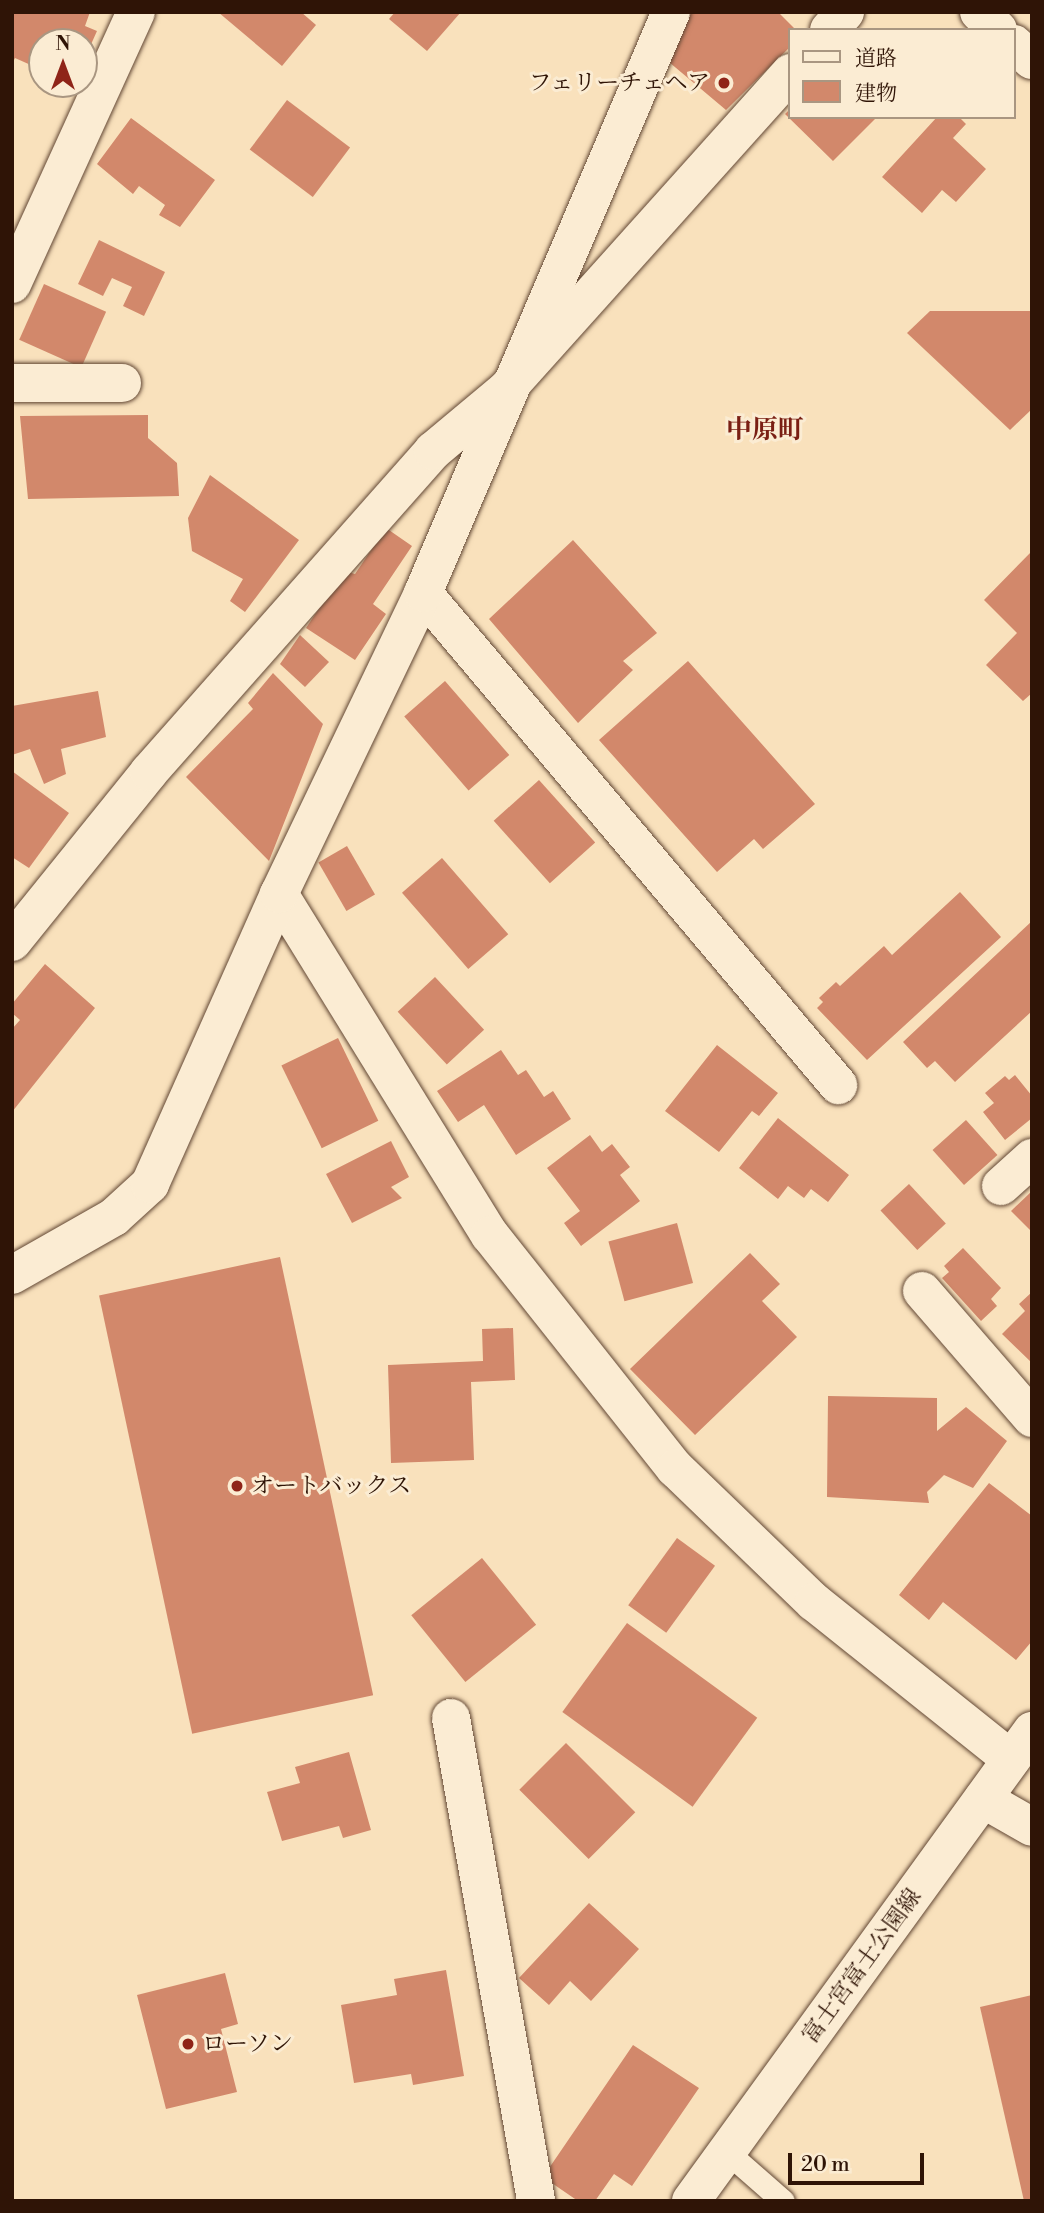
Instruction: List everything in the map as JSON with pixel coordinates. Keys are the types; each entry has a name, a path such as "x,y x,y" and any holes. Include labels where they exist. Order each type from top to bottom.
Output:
{"street":[{"path":"12,284 136,12"},
{"path":"12,1275 114,1217 150,1184 279,894 423,593 506,390 671,12"},
{"path":"831,28 845,12"},
{"path":"979,12 996,28"},
{"path":"1016,46 1032,60"},
{"path":"12,942 149,772 433,450 506,390 788,75"},
{"path":"12,383 122,383"},
{"path":"423,593 838,1085"},
{"path":"279,894 490,1235 675,1468 814,1602 1021,1745"},
{"path":"1000,1186 1032,1158"},
{"path":"922,1291 1032,1418"},
{"path":"451,1718 536,2201"},
{"name":"富士宮富士公園線","path":"691,2201 1021,1745"},
{"path":"983,1799 1032,1827"}],"lane":[{"path":"727,2152 783,2201"}],"building":[{"path":"12,12 90,12 85,26 90,28 28,28 28,64 15,58 12,64"},
{"path":"218,12 301,12 316,25 282,66"},
{"path":"395,12 461,12 427,51 389,19"},
{"name":"フェリーチェヘア","path":"685,12 778,12 794,28 788,28 788,49 726,110 663,57"},
{"path":"287,100 350,148 313,197 250,150"},
{"path":"131,118 215,180 180,227 159,215 165,205 139,186 133,194 97,164"},
{"path":"790,119 875,119 833,161"},
{"path":"935,119 961,119 966,124 953,138 986,169 956,202 942,190 922,213 882,177"},
{"path":"99,240 165,272 144,316 123,306 132,287 112,278 103,296 78,284"},
{"path":"44,284 106,312 81,367 19,340"},
{"path":"930,311 1032,311 1032,409 1010,430 907,333"},
{"path":"148,415 148,438 177,463 179,496 28,499 20,416"},
{"path":"210,475 299,540 245,612 230,601 243,579 192,551 188,518"},
{"path":"386,528 412,546 373,604 386,614 355,660 306,628 344,571 355,574"},
{"path":"573,540 657,633 623,661 633,670 578,723 489,619"},
{"path":"1032,551 1032,693 1023,701 986,665 1017,633 984,600"},
{"path":"300,635 329,662 305,687 280,664"},
{"path":"688,661 815,804 763,849 754,839 717,872 599,740"},
{"path":"273,673 323,724 269,861 186,777 253,709 248,703"},
{"path":"445,681 509,755 469,790 404,716"},
{"path":"98,691 106,737 61,749 66,774 44,784 30,749 12,755 12,706"},
{"path":"12,771 69,813 29,868 12,857"},
{"path":"539,780 595,842 550,883 494,821"},
{"path":"347,846 375,894 346,911 318,863"},
{"path":"442,858 508,934 468,969 402,893"},
{"path":"960,892 1001,937 867,1060 817,1008 823,1002 819,998 836,982 840,986 884,946 892,955"},
{"path":"1032,921 1032,1011 955,1082 935,1061 927,1068 903,1042"},
{"path":"45,964 95,1008 12,1112 12,1029 20,1020 12,1013 12,1004"},
{"path":"435,977 484,1030 447,1064 398,1012"},
{"path":"338,1038 378,1121 322,1148 281,1066"},
{"path":"717,1045 778,1093 759,1116 752,1111 719,1152 665,1111"},
{"path":"501,1050 518,1075 526,1070 544,1097 553,1091 571,1119 516,1155 484,1105 458,1122 437,1091"},
{"path":"1015,1075 1032,1096 1032,1118 1005,1140 983,1112 994,1103 985,1093 1005,1076 1009,1080"},
{"path":"778,1118 849,1175 828,1202 811,1189 804,1198 788,1186 778,1199 739,1168"},
{"path":"966,1120 997,1155 964,1185 933,1150"},
{"path":"590,1135 602,1152 612,1144 630,1167 620,1175 640,1201 581,1246 564,1223 580,1211 547,1168"},
{"path":"391,1141 409,1177 391,1187 402,1198 352,1223 326,1174"},
{"path":"909,1184 946,1223 917,1250 880,1211"},
{"path":"1032,1191 1032,1232 1011,1211"},
{"path":"677,1223 693,1283 624,1301 608,1241"},
{"path":"963,1248 1001,1288 991,1299 997,1306 981,1321 942,1278 949,1272 944,1266"},
{"path":"750,1253 780,1284 762,1301 797,1337 695,1435 630,1369"},
{"path":"280,1257 373,1695 192,1734 99,1295"},
{"path":"1032,1292 1032,1363 1002,1334 1025,1311 1019,1304"},
{"path":"513,1328 515,1380 471,1382 474,1460 391,1463 388,1365 483,1361 482,1329"},
{"path":"828,1396 937,1398 937,1431 966,1407 1007,1441 973,1488 944,1475 927,1492 929,1503 827,1497"},
{"path":"989,1483 1032,1516 1032,1641 1016,1660 943,1602 929,1620 899,1595"},
{"path":"677,1538 715,1566 666,1633 628,1605"},
{"path":"482,1558 536,1625 465,1682 411,1615"},
{"path":"627,1623 757,1718 693,1807 562,1712"},
{"path":"566,1743 635,1812 589,1859 519,1790"},
{"path":"349,1752 371,1830 343,1838 339,1826 282,1841 267,1792 300,1783 295,1767"},
{"path":"589,1903 639,1949 591,2001 570,1981 549,2005 519,1978"},
{"path":"446,1970 464,2076 413,2085 411,2074 354,2083 341,2005 397,1995 394,1979"},
{"path":"225,1973 238,2024 221,2029 237,2092 166,2109 137,1995"},
{"path":"1032,1995 1032,2201 1024,2201 980,2007"},
{"path":"633,2045 699,2088 632,2186 614,2174 595,2201 578,2201 543,2177"}],"place":[{"name":"フェリーチェヘア","path":"724,83"},
{"name":"オートバックス","path":"237,1486"},
{"name":"ローソン","path":"188,2044"}],"district":[{"name":"中原町","path":"765,431"}]}
